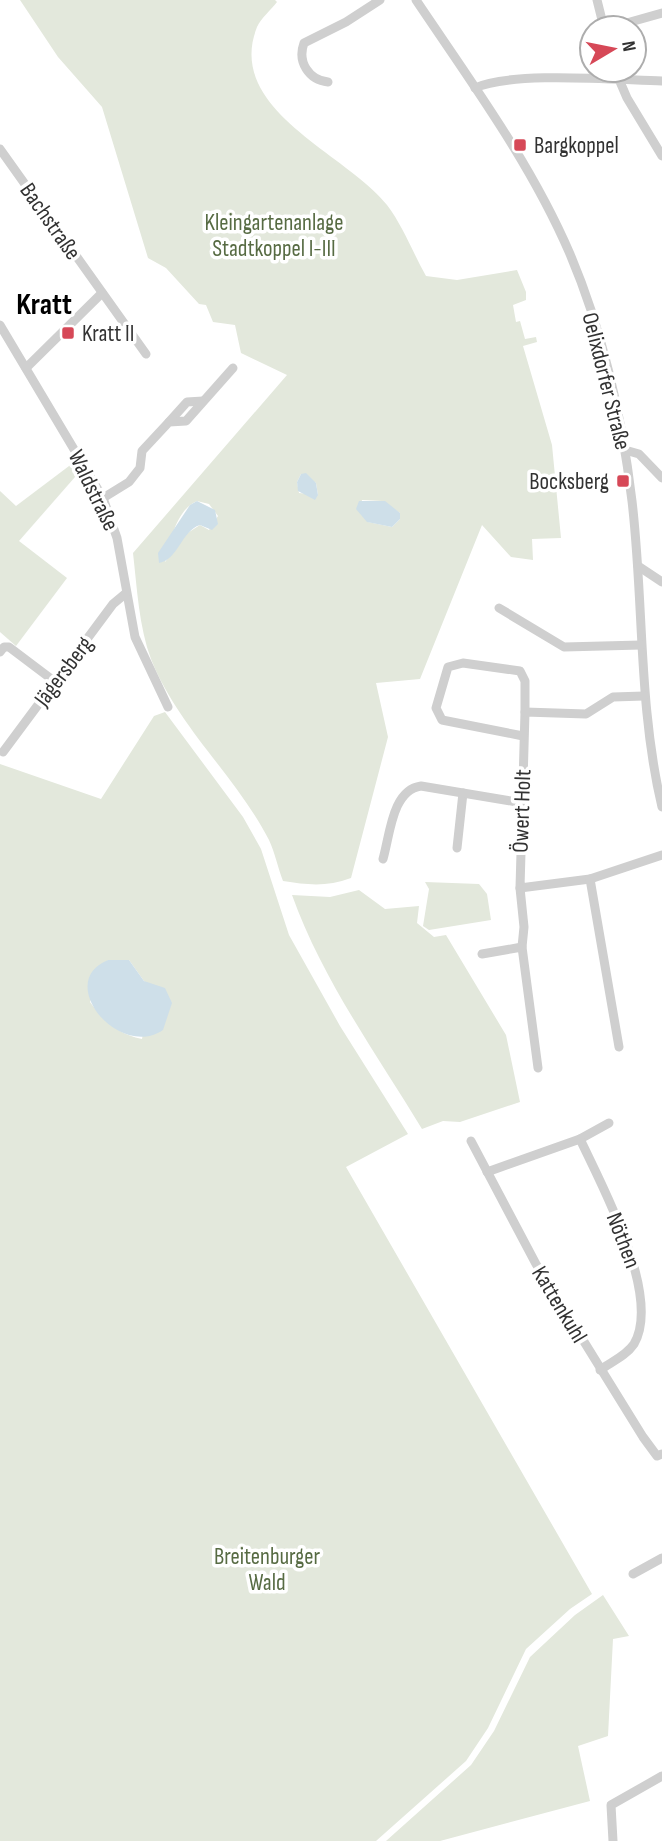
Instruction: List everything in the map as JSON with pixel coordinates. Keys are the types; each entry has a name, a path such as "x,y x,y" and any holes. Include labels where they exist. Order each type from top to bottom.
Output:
{"street":[{"path":"328,82 316,80 307,69 301,53 304,43 346,22 380,0"},
{"name":"Oelixdorfer Straße","path":"416,0 532,177 570,255 604,356 625,450 638,566 644,696 662,807"},
{"path":"475,89 497,81 578,80"},
{"path":"620,84 662,156"},
{"name":"Bachstraße","path":"0,149 146,354"},
{"path":"26,368 102,293"},
{"name":"Waldstraße","path":"0,325 103,498 117,538 125,594 141,653 168,707"},
{"path":"103,498 129,482 140,468 142,451 169,422 186,421 233,368"},
{"path":"625,450 639,454 660,472"},
{"path":"638,566 662,582"},
{"name":"Jägersberg","path":"4,752 54,681 113,604 125,594"},
{"path":"499,608 564,647 641,645"},
{"path":"0,652 4,647 9,647 54,681"},
{"name":"Öwert Holt","path":"523,736 442,720 436,708 448,667 463,663 520,671 525,681 520,888 590,879 662,855"},
{"path":"525,712 586,714 613,697 644,696"},
{"path":"383,859 405,791 421,786 523,803"},
{"path":"457,848 463,793"},
{"path":"590,879 619,1046"},
{"path":"520,888 524,927 522,947 538,1068"},
{"path":"481,954 522,947"},
{"path":"487,1172 580,1139 609,1123"},
{"name":"Nöthen","path":"580,1139 625,1238 644,1305 642,1329 633,1346 600,1370"},
{"name":"Kattenkuhl","path":"471,1141 536,1264 600,1370 657,1456 662,1454"},
{"path":"632,1574 662,1558"},
{"path":"613,1841 611,1805 662,1776"}],"green space":[{"name":"Kleingartenanlage Stadtkoppel I-III","path":"20,0 275,0 277,2 257,27 252,56 258,83 273,106 295,128 369,186 387,205 426,276 457,280 517,270 526,292 526,300 513,305 516,322 520,321 525,339 536,337 537,342 523,346 552,445 561,538 532,539 533,560 511,557 482,525 420,679 376,683 388,737 351,878 317,884 283,881 269,840 256,817 176,707 151,659 141,621 133,553 287,375 241,353 235,325 213,322 206,305 199,304 166,268 148,258 102,107 58,57","holes":["301,474 316,483 318,495 299,493 297,482","362,500 382,501 400,513 400,519 392,527 368,522 360,511","197,501 209,504 218,516 209,530 200,525 186,534 165,562 175,527 190,505"]},
{"path":"77,460 82,469 19,541 67,578 16,646 0,632 0,491 16,506"},
{"name":"Breitenburger Wald","path":"165,712 243,817 261,849 289,935 340,1026 408,1134 346,1167 592,1594 570,1609 526,1649 488,1728 466,1761 376,1841 0,1841 0,764 101,799 154,716","holes":["108,960 129,960 144,981 151,986 142,1039 113,1026 90,1002"]},
{"path":"425,882 479,884 487,894 491,920 429,930 423,926 429,889"},
{"path":"359,890 385,909 419,906 417,923 434,937 446,935 506,1035 520,1102 460,1122 443,1121 422,1129 334,986 292,895 330,897"},
{"path":"603,1595 629,1636 613,1639 608,1736 578,1746 590,1801 440,1841 386,1841 471,1765 494,1731 530,1657 575,1615"}],"shaded area":[{"path":"306,473 316,483 318,495 315,500 298,491 297,482 301,474"},
{"path":"197,501 215,510 218,524 212,530 200,525 194,528 171,556 159,563 158,553 190,505"},
{"path":"359,501 385,501 400,513 400,519 392,527 367,522 356,509"},
{"path":"108,960 129,960 144,981 165,988 172,1003 163,1030 146,1037 128,1035 112,1027 99,1014 90,1000 88,984 93,971"}],"place":[{"name":"Bargkoppel","path":"520,145"},
{"name":"Kratt II","path":"68,333"},
{"name":"Bocksberg","path":"623,481"}],"district":[{"name":"Kratt","path":"44,304"}]}
